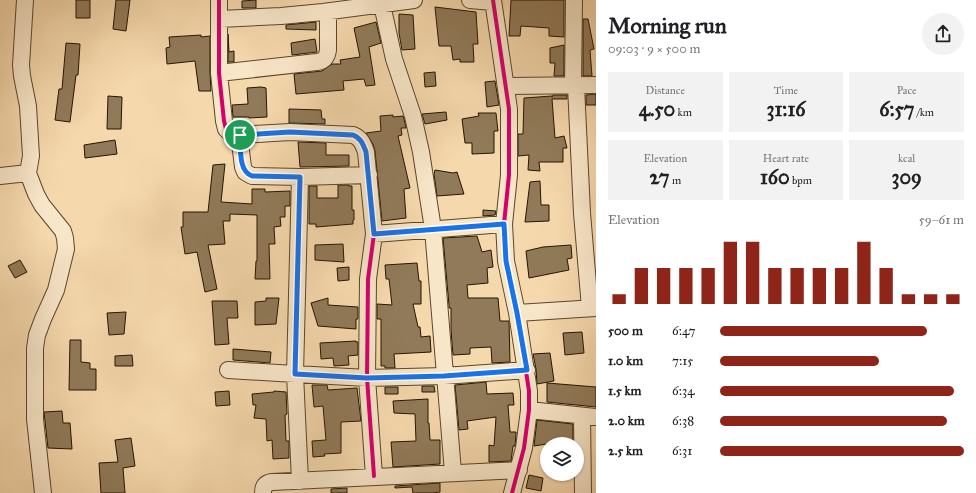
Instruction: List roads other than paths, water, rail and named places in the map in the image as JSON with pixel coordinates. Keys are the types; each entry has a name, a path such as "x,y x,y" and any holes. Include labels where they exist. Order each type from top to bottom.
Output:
{"street":[{"path":"25,0 21,65 28,106 31,149 28,173 42,205 63,231 66,249 56,290 37,335 34,348 35,419 43,493"},
{"path":"219,0 219,73 226,128 230,133 240,135 290,132 353,135 358,136 362,141 366,152 374,234 368,280 367,378 374,476"},
{"path":"220,20 328,12 382,2 414,0"},
{"path":"470,0 493,1 509,109 509,168 504,224 506,261 527,370 529,410 524,448 512,493"},
{"path":"517,313 593,308 582,213 574,86 574,0"},
{"path":"382,2 394,59 413,116 421,152 434,229 444,376 453,472"},
{"path":"219,73 316,62 325,59 328,55 328,12"},
{"path":"506,86 596,85"},
{"path":"240,135 243,167 248,174 252,176 300,177 369,175"},
{"path":"0,176 28,173"},
{"path":"300,177 295,374 300,481"},
{"path":"374,234 504,224"},
{"path":"228,370 367,378 444,376 527,370"},
{"path":"529,410 589,417 583,493"},
{"path":"263,493 264,486 267,483 374,476 519,470"}]}
